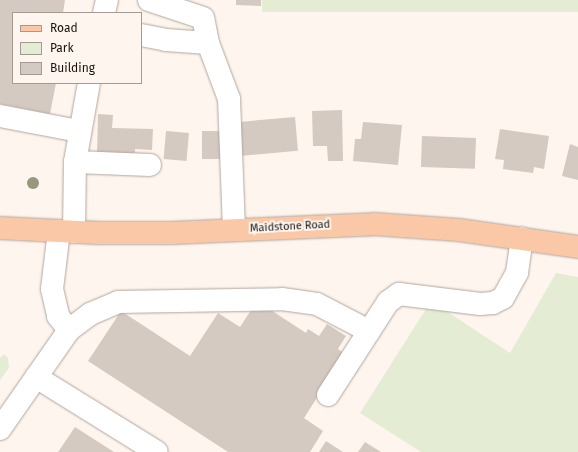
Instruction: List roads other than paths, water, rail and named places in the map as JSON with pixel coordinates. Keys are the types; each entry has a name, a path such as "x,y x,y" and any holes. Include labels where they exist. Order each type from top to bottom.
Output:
{"main road":[{"name":"Maidstone Road","path":"0,228 66,232 157,234 374,224 522,238 578,247"}],"lane":[{"path":"104,12 107,0"},
{"path":"149,0 203,18 208,42 229,99 234,230"},
{"path":"142,35 166,40 208,42"},
{"path":"70,330 58,316 52,289 66,232 79,131 89,84"},
{"path":"0,116 79,131"},
{"path":"75,162 150,165"},
{"path":"328,395 388,302 399,294 480,304 494,303 503,298 517,273 522,238"},
{"path":"0,429 70,330 90,314 118,302 282,299 317,304 353,320 369,331"},
{"path":"36,377 157,452"}]}
